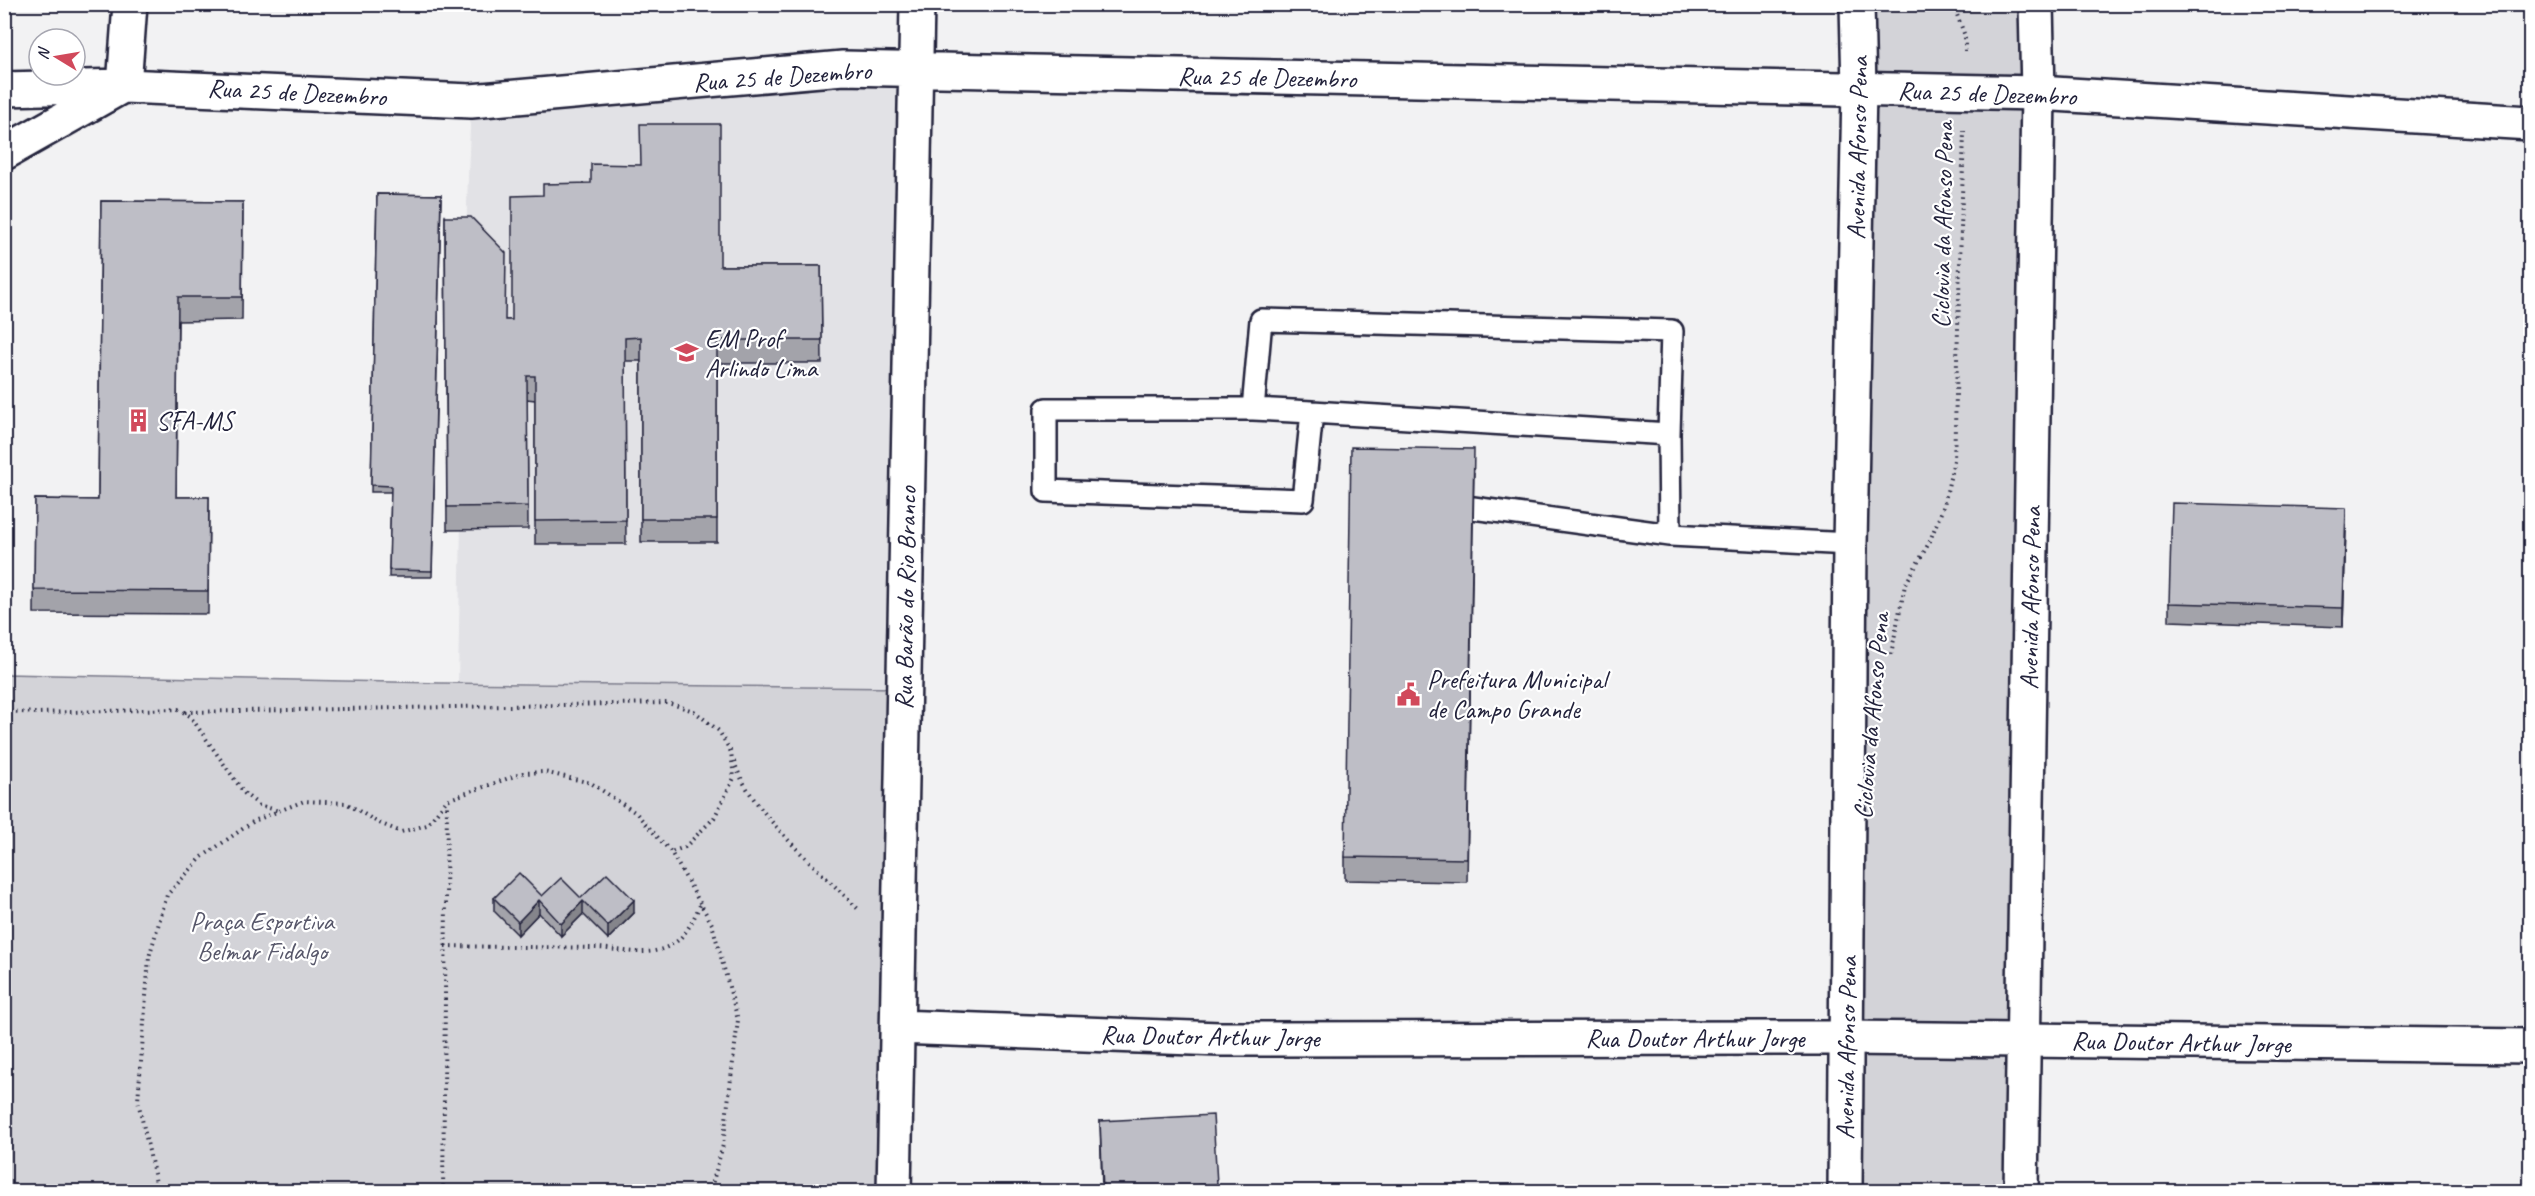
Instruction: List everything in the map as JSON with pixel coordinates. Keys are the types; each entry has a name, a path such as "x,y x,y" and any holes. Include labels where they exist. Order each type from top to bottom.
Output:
{"street":[{"path":"4,153 124,86 130,4"},
{"name":"Rua Barão do Rio Branco","path":"894,1191 917,4"},
{"name":"Avenida Afonso Pena","path":"1845,1191 1850,544 1859,89 1857,4"},
{"name":"Avenida Afonso Pena","path":"2021,1191 2038,93 2036,4"},
{"name":"Rua 25 de Dezembro","path":"4,89 124,86 471,101 843,68 2038,93 2530,123"},
{"name":"Rua Doutor Arthur Jorge","path":"897,1027 1221,1039 1847,1038 2530,1046"}],"lane":[{"path":"1253,409 1262,320 1672,331 1670,536"},
{"path":"1312,412 1303,500 1046,490 1046,409 1253,409 1312,412 1670,434"},
{"path":"1473,508 1670,536 1850,544"}],"path":[{"name":"Ciclovia da Afonso Pena","path":"1891,664 1905,585 1929,543 1944,505 1954,460 1964,211 1965,36 1953,4"},
{"path":"184,712 668,703 694,711 719,731 730,752 740,782 756,804 898,950"},
{"path":"4,711 36,713 178,709 184,712 245,794 259,806 280,811"},
{"path":"670,852 686,847 714,818 734,778 730,752"},
{"path":"158,1191 138,1101 148,957 167,895 202,857 254,821 304,801 346,803 377,822 401,832 427,825 447,800 522,773 544,772 591,783 636,813 670,852 712,924 738,1020 723,1145 710,1191"},
{"path":"443,1191 447,800"},
{"path":"445,946 597,948 627,953 657,950 672,945 690,927 700,904"}],"shaded area":[{"name":"EM Prof Arlindo Lima","path":"915,70 903,688 458,682 471,101"}],"green space":[{"path":"1857,5 2036,5 2021,1191 1845,1192"},
{"name":"Praça Esportiva Belmar Fidalgo","path":"5,674 441,683 903,688 894,1191 5,1192"}],"building":[{"path":"640,124 720,124 720,266 821,266 822,340 717,340 717,519 641,519 641,337 625,338 626,520 535,521 535,376 527,376 528,506 447,507 445,217 471,217 506,253 505,320 512,320 512,196 543,195 543,184 591,183 591,164 641,165"},
{"path":"377,194 441,195 432,571 389,570 391,486 371,485"},
{"name":"SFA-MS","path":"101,201 243,202 242,297 178,297 176,497 209,497 208,591 34,590 35,499 98,500"},
{"name":"Prefeitura Municipal de Campo Grande","path":"1351,447 1474,449 1467,859 1345,857"},
{"path":"2172,503 2346,508 2343,608 2169,603"},
{"path":"519,873 542,896 561,878 581,898 607,873 634,900 608,926 583,901 561,924 539,900 518,922 494,898"},
{"path":"1213,1115 1217,1184 1199,1185 1199,1191 1103,1191 1100,1121"}],"place":[{"name":"EM Prof Arlindo Lima","path":"687,353"},
{"name":"SFA-MS","path":"138,420"},
{"name":"Prefeitura Municipal de Campo Grande","path":"1409,694"}]}
